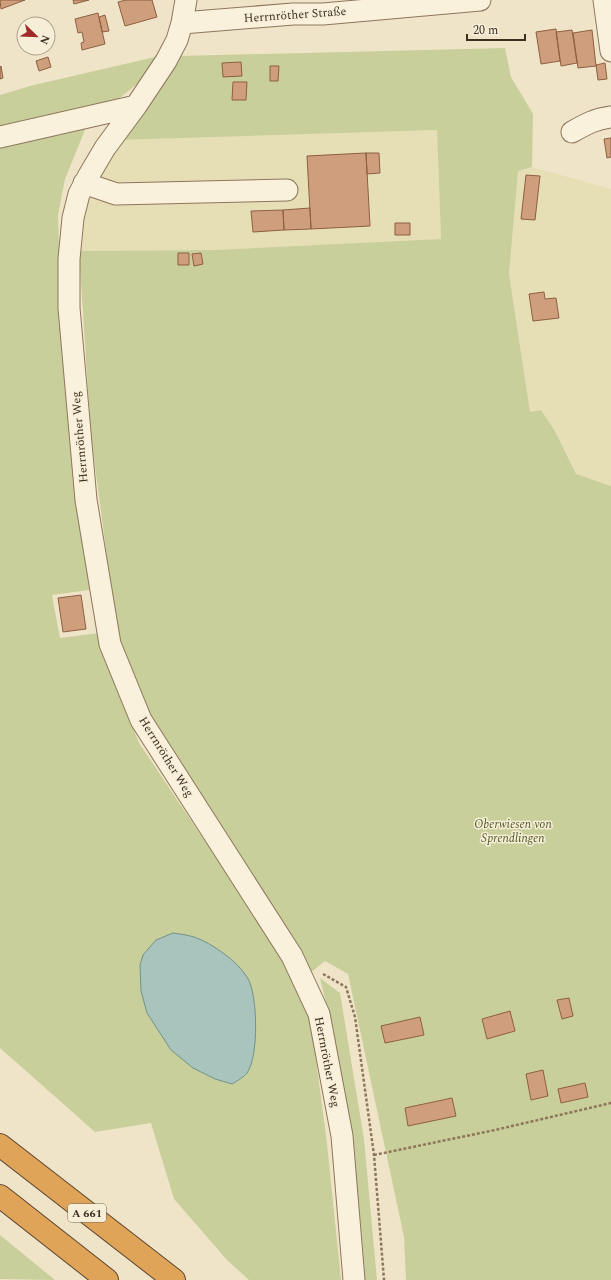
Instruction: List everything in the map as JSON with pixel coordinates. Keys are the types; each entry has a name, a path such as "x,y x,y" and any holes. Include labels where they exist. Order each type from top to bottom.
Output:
{"highway":[{"name":"A 661","path":"0,1145 174,1280"},
{"path":"0,1196 107,1280"}],"street":[{"path":"186,0 177,40 166,61 136,106 105,148 84,183 116,194 287,190"},
{"name":"Herrnröther Straße","path":"182,23 293,14 323,14 480,0"},
{"path":"604,0 611,51"},
{"path":"0,137 136,106"},
{"path":"572,132 584,124 597,119 611,117"},
{"name":"Herrnröther Weg","path":"84,183 79,194 73,218 69,259 69,308 86,500 110,644 141,720 292,956 319,1014 342,1136 354,1280"}],"path":[{"path":"319,972 346,987 355,1017 374,1155 384,1280"},
{"path":"374,1155 495,1130 611,1103"}],"shaded area":[{"path":"437,130 441,239 215,250 79,251 85,195 118,140"},
{"path":"532,167 611,189 611,486 576,474 555,431 541,410 530,412 509,274 518,171"}],"green space":[{"name":"Oberwiesen von Sprendlingen","path":"505,48 511,77 533,114 532,167 518,171 509,274 530,412 541,410 555,431 576,474 611,486 611,1280 406,1280 404,1237 348,974 325,961 298,983 136,701 120,655 91,436 79,251 215,250 441,239 437,130 118,140 178,56"},
{"path":"155,57 141,81 117,100 0,127 0,95 34,85"},
{"path":"87,125 65,179 58,215 60,284 70,447 96,589 52,595 60,638 99,633 122,700 139,743 284,959 310,1015 327,1143 341,1280 249,1280 227,1260 174,1199 151,1123 95,1132 0,1048 0,145"},
{"path":"320,978 340,993 364,1139 377,1280 365,1280 348,1128 336,1052"},
{"path":"0,1235 55,1280 0,1279"}],"water":[{"path":"173,933 194,937 216,948 231,959 243,971 251,985 256,1025 254,1054 247,1073 232,1084 215,1079 193,1068 171,1050 147,1013 141,991 140,965 143,955 156,940"}],"building":[{"path":"0,0 25,0 1,9"},
{"path":"73,0 89,0 74,4"},
{"path":"126,0 152,0 157,17 125,26 118,2"},
{"path":"98,13 105,44 82,50 81,43 84,42 82,32 78,33 75,19"},
{"path":"105,15 109,31 102,32 99,17"},
{"path":"556,29 560,61 541,64 536,32"},
{"path":"572,30 577,63 561,66 556,32"},
{"path":"592,30 596,66 578,68 573,33"},
{"path":"48,57 51,67 39,71 36,61"},
{"path":"241,62 242,76 223,77 222,63"},
{"path":"605,63 607,79 598,80 596,65"},
{"path":"1,66 3,78 0,79 0,67"},
{"path":"270,66 279,66 278,81 270,81"},
{"path":"233,82 247,82 246,100 232,100"},
{"path":"611,138 611,157 607,158 604,139"},
{"path":"366,153 379,153 380,173 367,174"},
{"path":"366,153 370,226 311,229 307,156"},
{"path":"526,175 540,176 535,220 521,219"},
{"path":"310,208 311,229 284,230 283,210"},
{"path":"283,210 284,230 253,232 251,211"},
{"path":"395,223 410,223 410,235 395,235"},
{"path":"178,253 189,253 189,265 178,265"},
{"path":"201,253 203,264 194,266 192,254"},
{"path":"544,292 545,299 556,298 559,318 533,321 529,294"},
{"path":"81,595 86,629 63,632 58,598"},
{"path":"569,998 573,1016 562,1019 557,1000"},
{"path":"510,1011 515,1031 487,1039 482,1019"},
{"path":"420,1017 424,1035 385,1043 381,1026"},
{"path":"543,1070 548,1096 531,1100 526,1074"},
{"path":"585,1083 588,1097 561,1103 558,1089"},
{"path":"452,1098 456,1116 408,1126 405,1108"}]}
